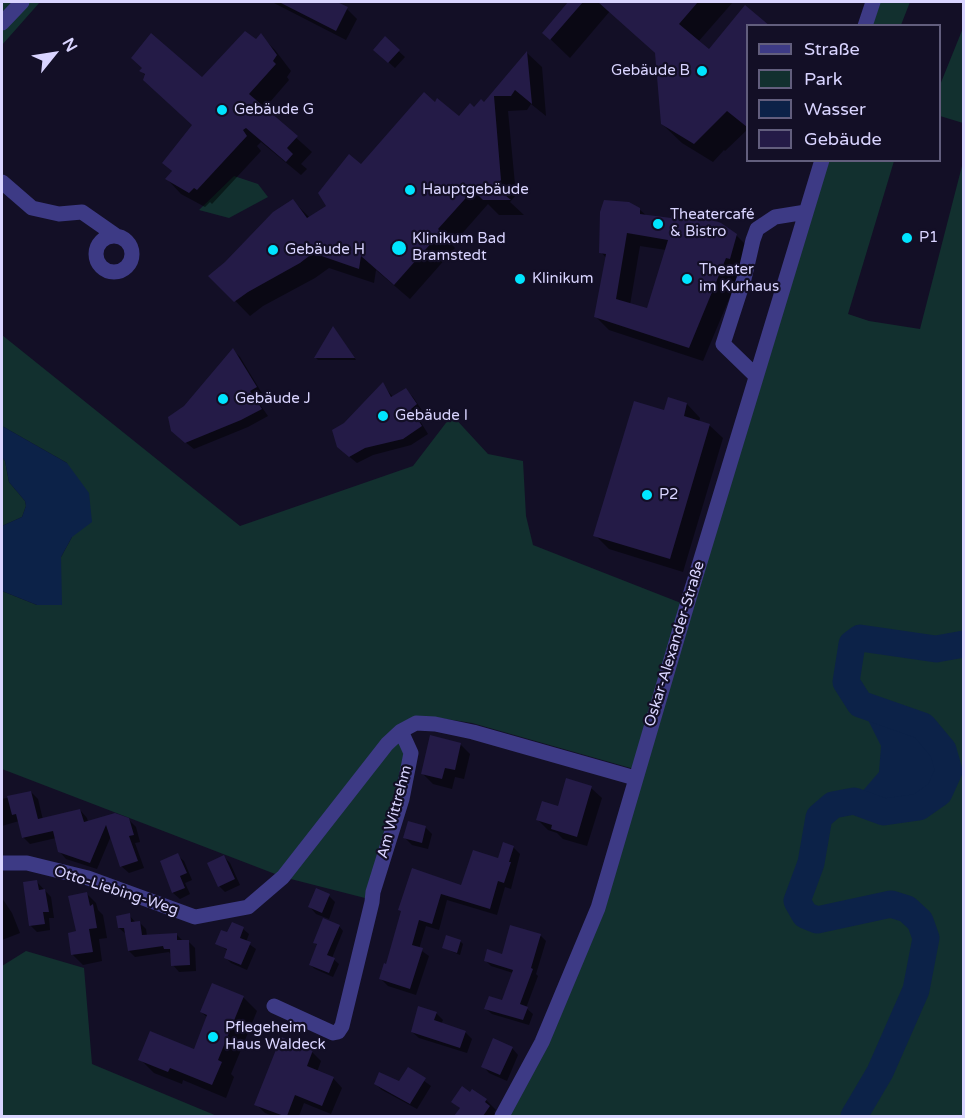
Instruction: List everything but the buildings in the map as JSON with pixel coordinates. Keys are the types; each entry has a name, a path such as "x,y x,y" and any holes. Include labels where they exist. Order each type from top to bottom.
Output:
{"street":[{"path":"2,23 22,2"},
{"path":"866,24 873,2"},
{"name":"Oskar-Alexander-Straße","path":"502,1116 542,1041 598,909 635,778 821,162"},
{"path":"2,182 32,208 59,214 82,212 115,235"},
{"path":"756,376 723,344 744,279 753,240 757,229 775,217 806,212"},
{"path":"401,731 416,723 435,724 473,732 635,778"},
{"name":"Otto-Liebing-Weg","path":"2,863 27,863 88,878 195,917 248,907 283,877 387,744 401,731"},
{"name":"Am Wittrehm","path":"273,1006 333,1033 338,1032 342,1026 373,892 402,799 411,753 401,731"}],"green space":[{"path":"2,2 40,2 2,45"},
{"path":"873,2 910,2 901,24 866,24"},
{"path":"963,28 964,123 941,116 941,83"},
{"path":"822,162 894,162 848,314 869,321 920,329 963,162 963,1116 502,1116 598,909 634,769 472,723 433,717 401,731 408,752 370,893 365,898 283,877 2,769 2,591 37,605 61,605 61,557 72,537 67,463 2,426 2,335 240,526 413,466 452,415 488,454 523,461 526,516 533,545 686,605"},
{"path":"234,176 258,184 268,197 229,218 199,210"},
{"path":"2,457 5,461 9,482 25,501 26,506 22,517 2,526"},
{"path":"26,951 84,968 92,1064 217,1116 2,1116 2,966"}],"water":[{"path":"2,426 67,463 89,493 92,522 72,537 61,557 62,605 37,605 2,591 2,526 22,517 26,506 25,501 9,482 5,461 2,457"},
{"path":"860,704 923,726 943,750 949,771 939,793 919,807 884,812 854,801 879,772 881,746"}],"waterway":[{"path":"854,1116 880,1072 916,990 926,938 920,921 907,909 891,904 817,920 805,915 797,901 811,863 819,817 833,805 854,801 884,812 919,807 939,793 949,771 943,750 923,726 860,704 846,682 852,644 860,638 936,649 964,644"}],"place":[{"name":"Gebäude B","path":"702,71"},
{"name":"Gebäude G","path":"222,110"},
{"name":"Hauptgebäude","path":"410,190"},
{"name":"Theatercafé & Bistro","path":"658,224"},
{"name":"P1","path":"907,238"},
{"name":"Klinikum Bad Bramstedt","path":"399,248"},
{"name":"Gebäude H","path":"273,250"},
{"name":"Klinikum","path":"520,279"},
{"name":"Theater im Kurhaus","path":"687,279"},
{"name":"Gebäude J","path":"223,399"},
{"name":"Gebäude I","path":"383,416"},
{"name":"P2","path":"647,495"},
{"name":"Pflegeheim Haus Waldeck","path":"213,1037"}]}
